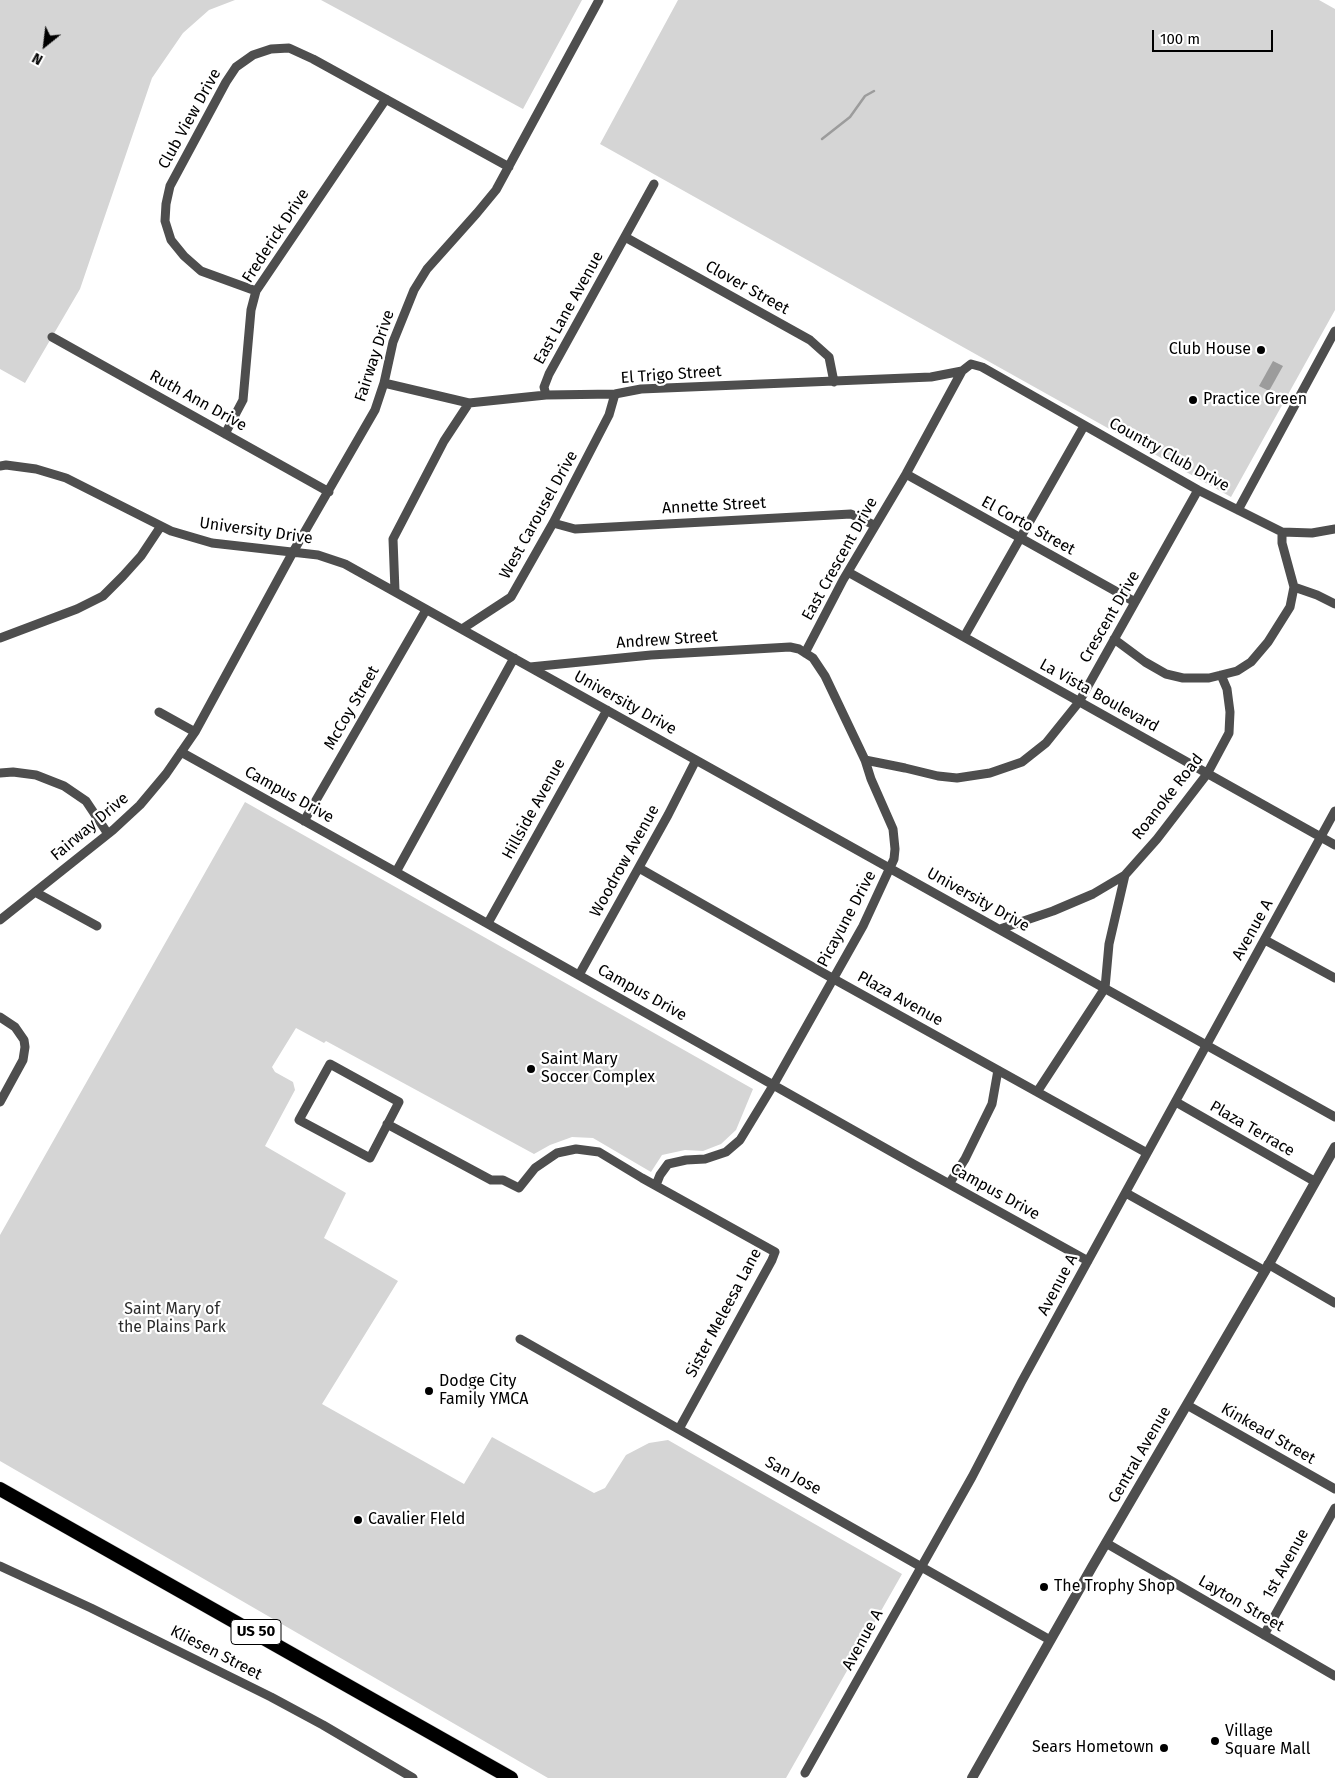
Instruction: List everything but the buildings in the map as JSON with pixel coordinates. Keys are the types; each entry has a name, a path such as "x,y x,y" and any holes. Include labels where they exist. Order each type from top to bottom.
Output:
{"highway":[{"name":"US 50","path":"0,1488 512,1778"}],"street":[{"name":"Fairway Drive","path":"0,920 108,834 140,805 195,732 293,552 375,410 384,383 393,342 414,290 427,269 496,190 599,0"},
{"name":"Club View Drive","path":"256,291 201,271 184,256 171,240 165,221 170,186 226,82 236,67 253,55 272,49 289,48 313,59 509,167"},
{"name":"Frederick Drive","path":"225,434 243,400 251,310 256,291 386,99"},
{"name":"East Lane Avenue","path":"546,395 544,387 549,374 654,184"},
{"name":"Clover Street","path":"625,237 810,340 829,358 834,382"},
{"name":"Country Club Drive","path":"962,371 971,364 982,366 1084,426 1198,490 1238,510 1335,331"},
{"name":"Ruth Ann Drive","path":"52,336 329,492"},
{"name":"El Trigo Street","path":"384,383 469,403 546,395 614,394 641,389 931,377 962,371"},
{"name":"East Crescent Drive","path":"804,653 962,371"},
{"name":"West Carousel Drive","path":"462,629 511,597 553,523 609,415 613,406 614,394"},
{"path":"395,591 393,539 444,441 469,403"},
{"path":"964,638 1084,426"},
{"name":"University Drive","path":"0,466 36,469 66,478 171,531 212,543 318,555 345,564 1335,1117"},
{"name":"El Corto Street","path":"906,474 1135,602"},
{"name":"Crescent Drive","path":"865,760 938,776 957,778 990,773 1022,762 1046,743 1079,702 1198,490"},
{"path":"1238,510 1282,532 1312,533 1335,529"},
{"name":"Annette Street","path":"553,523 575,529 851,514 874,525"},
{"path":"0,638 69,612 103,596 141,556 161,526"},
{"path":"1114,639 1145,662 1166,674 1183,678 1209,678 1237,671 1251,662 1268,642 1290,607 1294,587 1282,543 1282,532"},
{"name":"La Vista Boulevard","path":"848,572 1335,845"},
{"path":"1294,587 1335,604"},
{"name":"McCoy Street","path":"304,821 426,610"},
{"name":"Andrew Street","path":"530,666 651,655 780,647 799,649 804,653"},
{"path":"804,653 812,658 826,676 865,760"},
{"path":"396,872 514,658"},
{"name":"Roanoke Road","path":"1000,929 1093,894 1125,875 1182,808 1207,774 1229,733 1227,689 1221,675"},
{"name":"Hillside Avenue","path":"488,923 607,710"},
{"path":"159,712 195,732"},
{"name":"Campus Drive","path":"181,752 1088,1261"},
{"name":"Woodrow Avenue","path":"579,975 639,868 696,760"},
{"name":"Picayune Drive","path":"774,1084 863,926 890,869 895,849 893,829 871,779 865,760"},
{"path":"0,773 13,772 36,775 64,786 86,801 108,834"},
{"name":"Avenue A","path":"806,1773 920,1566 972,1477 1088,1261 1335,811"},
{"name":"Plaza Avenue","path":"639,868 832,978 1147,1153"},
{"name":"Roanoke Road","path":"1037,1092 1105,988 1109,944 1125,875"},
{"path":"35,892 97,926"},
{"path":"1264,940 1335,978"},
{"path":"0,1017 15,1027 24,1040 25,1047 22,1060 0,1102"},
{"path":"330,1064 399,1102 387,1124 370,1158 299,1120 330,1064"},
{"path":"949,1184 977,1138 992,1104 998,1070"},
{"path":"656,1185 668,1164 686,1160 705,1159 726,1152 740,1140 774,1084"},
{"name":"Plaza Terrace","path":"1176,1102 1314,1181"},
{"name":"Sister Meleesa Lane","path":"387,1124 491,1180 502,1180 519,1188 535,1168 557,1153 576,1149 599,1152 632,1173 775,1252 679,1429"},
{"name":"Central Avenue","path":"972,1778 1335,1147"},
{"path":"1126,1193 1335,1303"},
{"name":"San Jose","path":"520,1340 1050,1640"},
{"name":"Kinkead Street","path":"1186,1404 1335,1490"},
{"name":"1st Avenue","path":"1264,1635 1335,1508"},
{"name":"Layton Street","path":"1106,1543 1335,1676"},
{"name":"Kliesen Street","path":"0,1566 159,1641 270,1697 323,1725 413,1778"}],"green space":[{"path":"0,0 235,0 209,10 183,33 152,78 80,289 25,383 0,369"},
{"path":"321,0 582,0 523,109"},
{"path":"678,0 1319,0 1335,9 1335,310 1231,497 600,144"},
{"name":"Saint Mary of the Plains Park","path":"245,802 753,1089 736,1130 721,1144 703,1151 685,1150 662,1155 651,1172 593,1138 572,1137 550,1145 534,1154 326,1041 324,1043 296,1028 272,1067 275,1072 293,1082 295,1090 265,1146 346,1193 324,1238 398,1281 322,1404 464,1484 492,1437 594,1493 605,1488 626,1455 649,1443 668,1440 902,1574 786,1778 548,1778 0,1461 0,1235"}],"shaded area":[{"path":"1273,361 1283,366 1269,391 1259,386"}],"waterway":[{"path":"822,139 850,117 865,96 874,91"}],"place":[{"name":"Club House","path":"1261,350"},
{"name":"Practice Green","path":"1193,400"},
{"name":"Saint Mary Soccer Complex","path":"531,1069"},
{"name":"Dodge City Family YMCA","path":"429,1391"},
{"name":"Cavalier FIeld","path":"358,1520"},
{"name":"The Trophy Shop","path":"1044,1587"},
{"name":"Village Square Mall","path":"1215,1741"},
{"name":"Sears Hometown","path":"1164,1748"}]}
